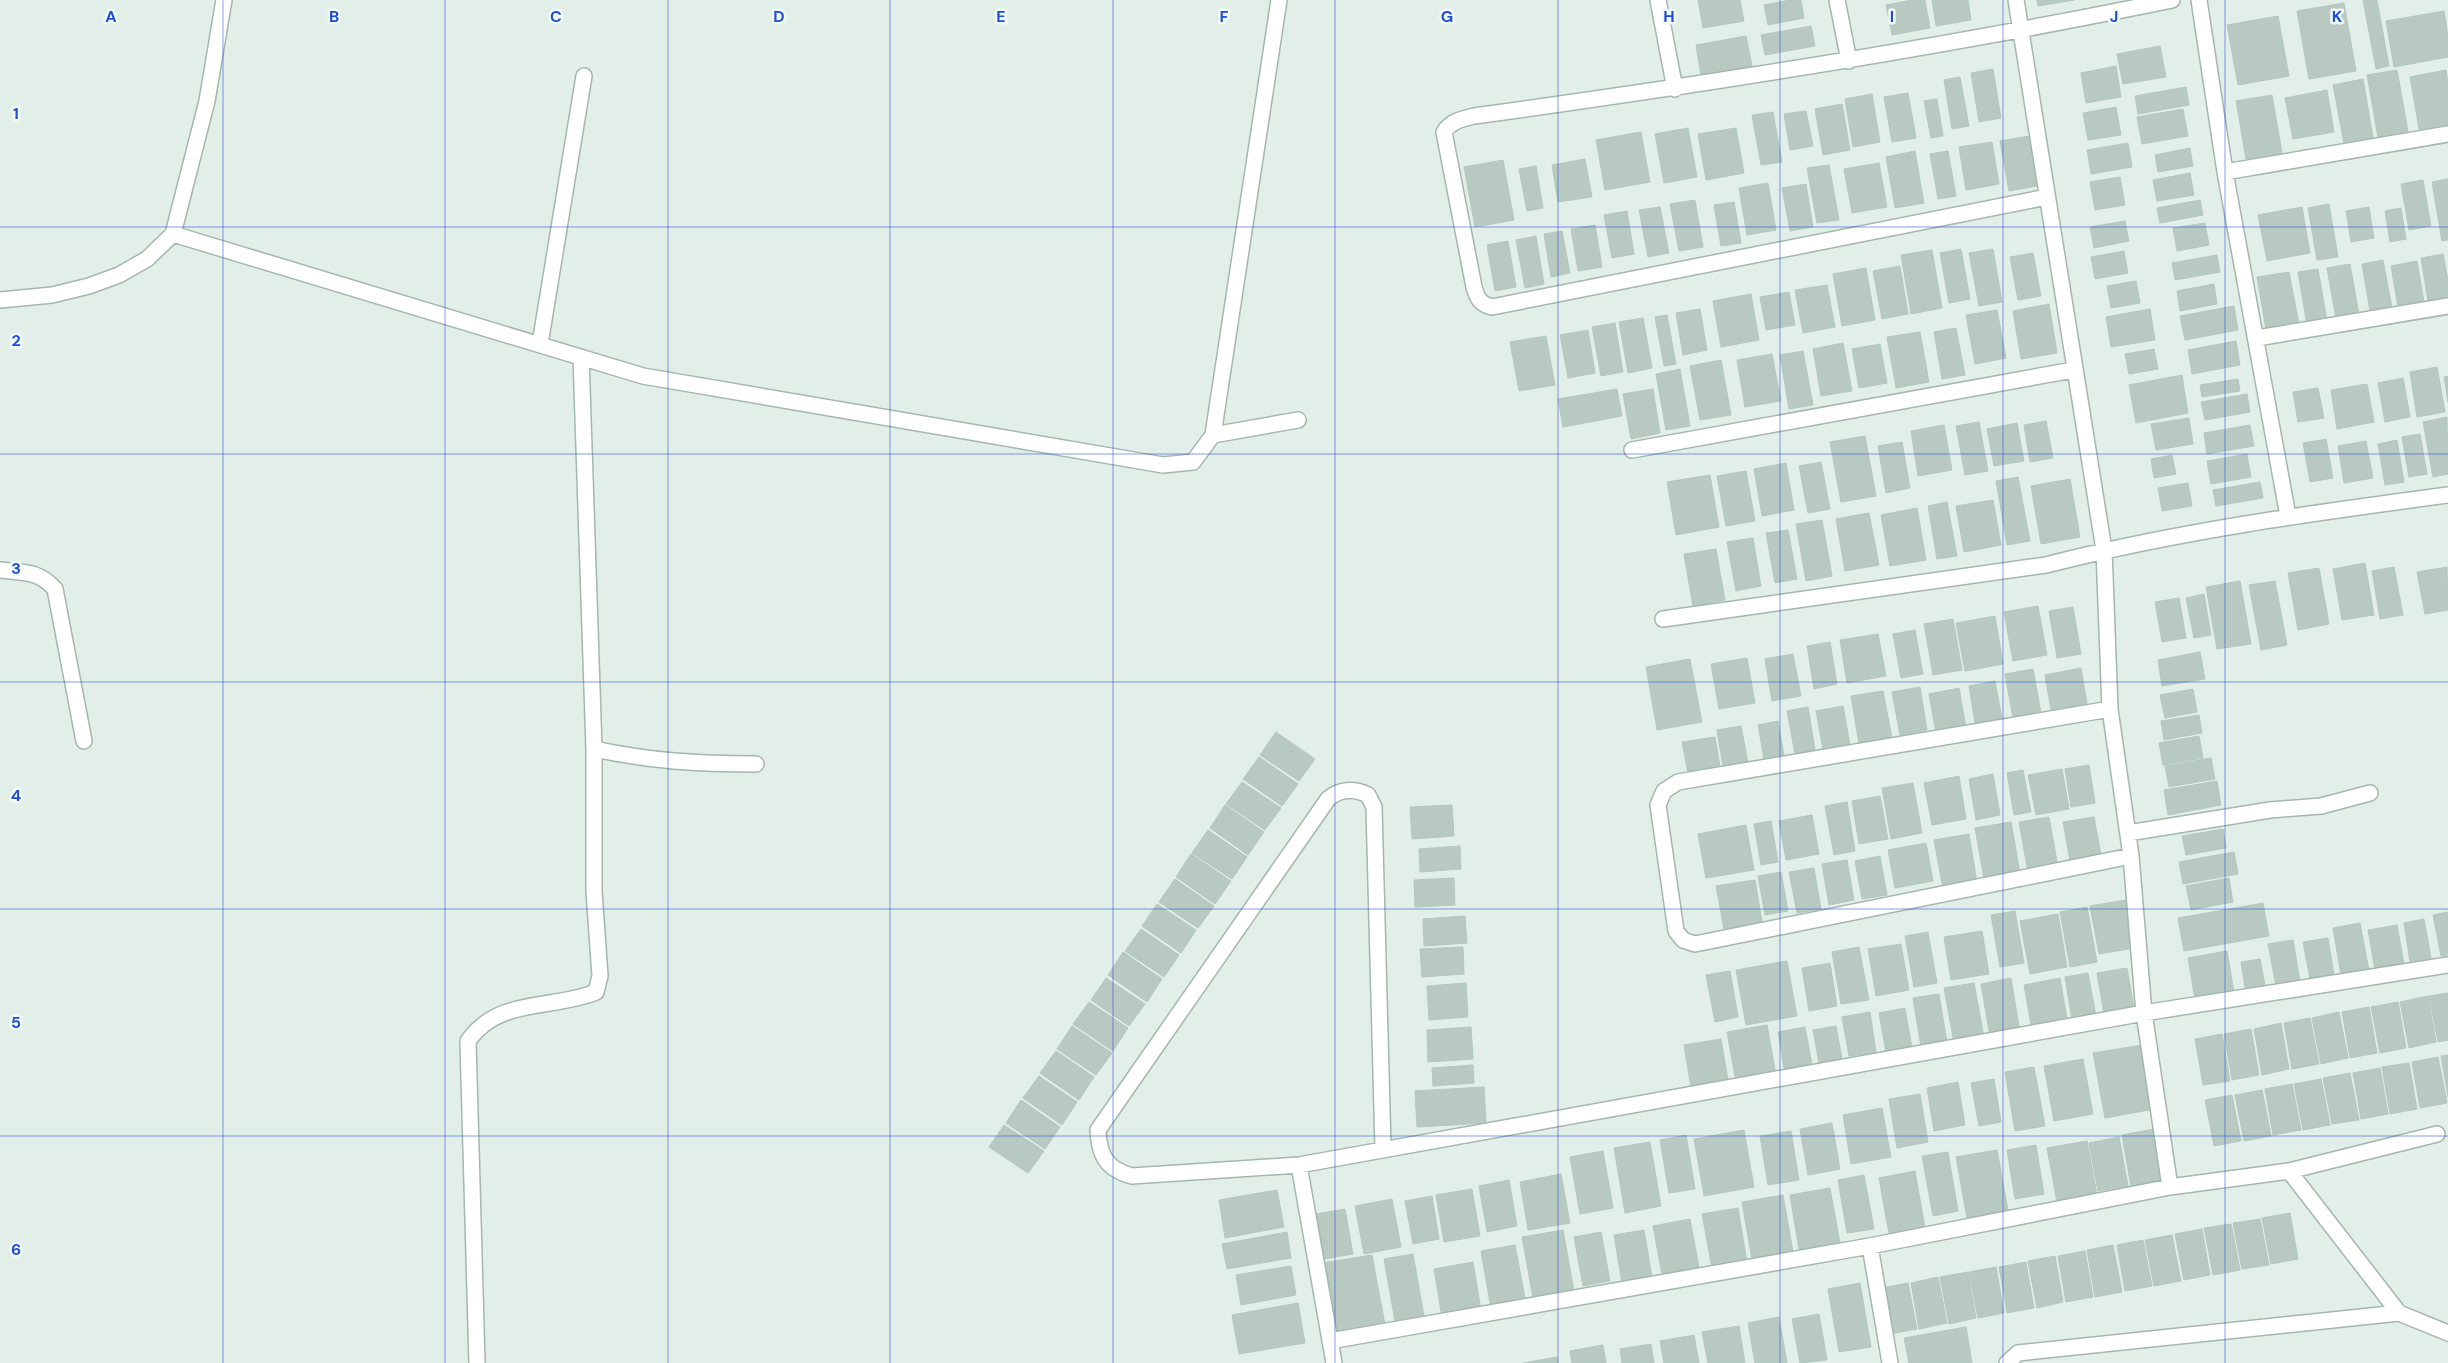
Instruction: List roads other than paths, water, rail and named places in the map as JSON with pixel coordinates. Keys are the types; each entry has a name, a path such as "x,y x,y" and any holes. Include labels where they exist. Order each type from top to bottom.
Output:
{"street":[{"path":"0,300 52,295 90,286 119,275 146,258 173,234 208,101 224,0"},
{"path":"173,234 643,376 1163,465 1193,462 1213,436 1279,0"},
{"path":"1658,0 1675,89"},
{"path":"1838,0 1849,61"},
{"path":"2016,0 2067,314 2073,370 2104,550 2110,709 2131,856 2144,1013 2170,1187"},
{"path":"2047,197 1499,307 1484,305 1478,299 1474,287 1444,132 1448,125 1457,120 1474,116 1675,89 1849,61 2022,31 2172,0"},
{"path":"2199,0 2225,172 2257,338 2288,516"},
{"path":"540,344 584,76"},
{"path":"2225,172 2448,134"},
{"path":"2257,338 2448,306"},
{"path":"477,1363 468,1041 477,1028 490,1019 521,1007 583,998 596,992 600,976 594,891 594,749 581,357"},
{"path":"1632,450 2073,370"},
{"path":"1213,436 1298,420"},
{"path":"1663,619 2046,565 2104,550 2288,516 2448,494"},
{"path":"0,570 36,574 45,578 55,590 84,741"},
{"path":"2110,709 1678,782 1664,791 1658,806 1676,930 1683,940 1695,944 2131,856"},
{"path":"594,749 641,759 708,764 756,764"},
{"path":"1383,1148 1374,807 1368,795 1353,790 1334,793 1098,1130 1098,1148 1105,1159 1119,1173 1132,1176 1299,1165 1383,1148 2144,1013 2448,966"},
{"path":"2128,833 2270,810 2321,806 2370,793"},
{"path":"1330,1341 1870,1246 2170,1187 2289,1171 2437,1134"},
{"path":"1299,1165 1334,1363"},
{"path":"2289,1171 2399,1314"},
{"path":"1870,1246 1890,1363"},
{"path":"2007,1363 2018,1353 2399,1314 2448,1333"}]}
